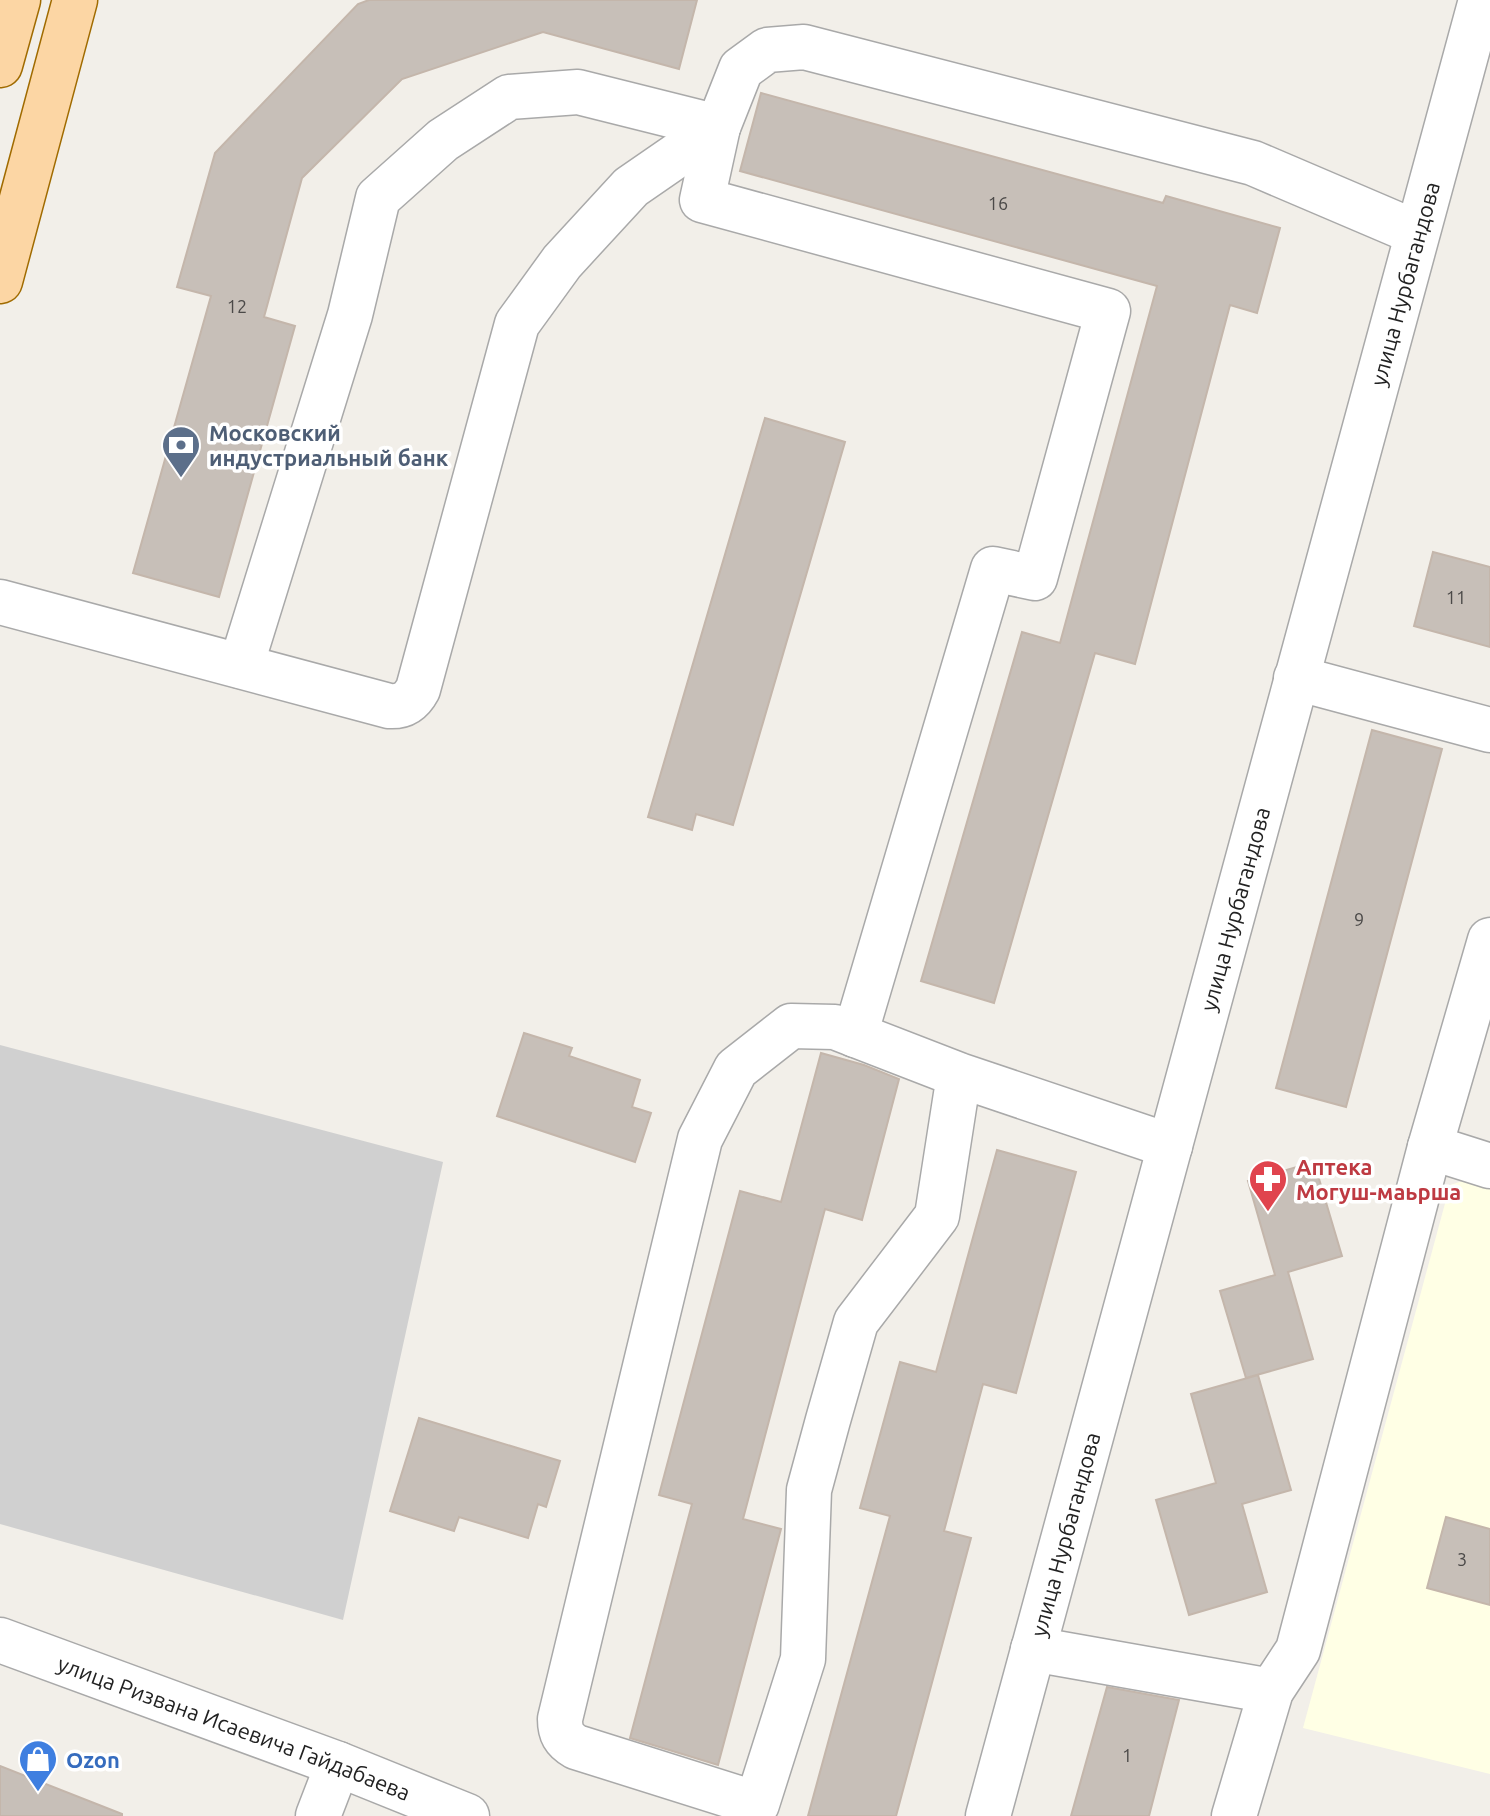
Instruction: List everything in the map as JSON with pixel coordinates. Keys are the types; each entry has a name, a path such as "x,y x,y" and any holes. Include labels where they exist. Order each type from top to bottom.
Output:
{"main road":[{"path":"0,65 18,0"},
{"path":"0,281 75,0"}],"street":[{"name":"улица Нурбагандова","path":"988,1816 1481,0"},
{"path":"855,1035 993,569 1035,578 1108,311 702,200 718,127 741,69 767,50 804,47 1253,163 1417,233"},
{"path":"241,666 350,315 378,198 443,140 509,97 578,92 718,127"},
{"path":"0,602 389,706 407,703 418,689 517,324 562,262 631,187 718,127"},
{"path":"1296,678 1490,730"},
{"path":"1234,1816 1271,1691 1298,1650 1430,1147 1490,940"},
{"path":"959,1075 937,1216 856,1322 828,1420 809,1490 803,1659 757,1804 568,1743 562,1736 560,1719 700,1139 736,1069 791,1026 835,1027 959,1075 1170,1146"},
{"path":"1430,1147 1490,1166"},
{"name":"улица Ризвана Исаевича Гайдабаева","path":"0,1640 338,1764 467,1816"},
{"path":"1033,1649 1271,1691"},
{"path":"318,1816 338,1764"}],"shaded area":[{"path":"0,1045 443,1162 343,1620 0,1524"},
{"path":"1472,1178 1490,1184 1490,1774 1303,1728 1450,1185"}],"building":[{"path":"369,0 697,0 679,69 543,32 402,79 302,178 264,317 295,326 219,597 133,573 211,296 177,287 215,153 358,4"},
{"path":"761,93 1163,203 1166,196 1280,228 1257,313 1230,305 1135,664 1095,653 994,1003 921,981 1022,632 1060,643 1157,286 740,171"},
{"path":"765,418 845,442 733,825 696,814 692,830 648,817"},
{"path":"1433,552 1490,567 1490,647 1414,626"},
{"path":"1372,730 1442,749 1346,1107 1276,1088"},
{"path":"524,1033 572,1048 569,1056 640,1080 632,1107 651,1113 635,1162 497,1116"},
{"path":"821,1053 899,1079 862,1220 825,1209 743,1519 781,1529 718,1765 630,1738 692,1504 659,1495 740,1191 781,1202"},
{"path":"997,1150 1076,1172 1016,1393 983,1384 944,1531 971,1538 896,1816 808,1816 890,1516 860,1508 900,1362 936,1372"},
{"path":"1314,1162 1342,1256 1288,1272 1313,1359 1246,1378 1220,1291 1275,1275 1248,1181"},
{"path":"1258,1375 1291,1490 1242,1504 1267,1592 1189,1615 1156,1500 1216,1483 1191,1394"},
{"path":"419,1418 560,1461 546,1507 538,1504 528,1538 459,1517 454,1531 390,1511"},
{"path":"1446,1517 1490,1529 1490,1605 1427,1588"},
{"path":"1107,1687 1179,1700 1149,1816 1071,1816"},
{"path":"0,1766 122,1814 122,1816 0,1816"}],"place":[{"name":"Московский индустриальный банк","path":"181,479"},
{"name":"Аптека Могуш-маьрша","path":"1268,1213"},
{"name":"Ozon","path":"38,1793"}]}
